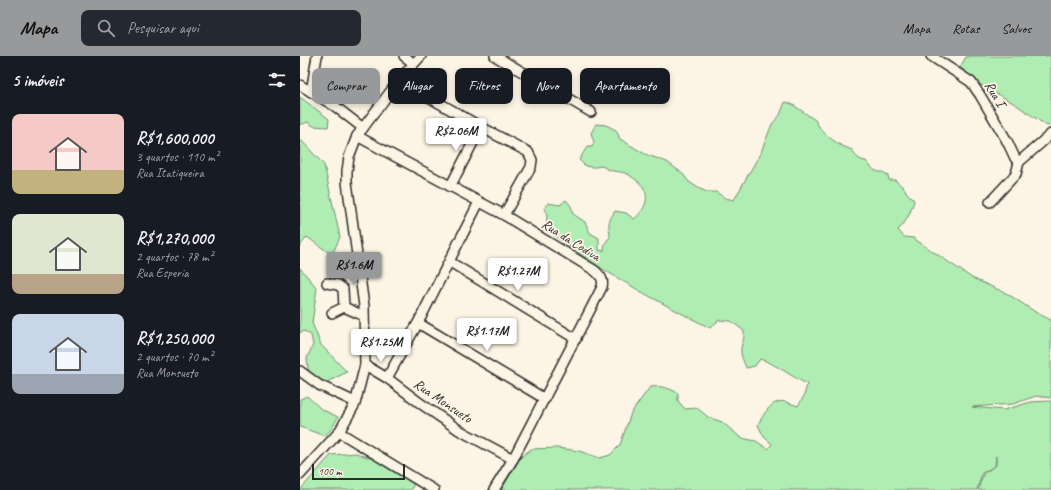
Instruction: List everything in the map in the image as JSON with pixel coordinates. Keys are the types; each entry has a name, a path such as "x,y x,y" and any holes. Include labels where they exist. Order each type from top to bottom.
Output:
{"street":[{"path":"311,92 317,56"},
{"path":"404,56 413,63"},
{"path":"409,68 420,56"},
{"path":"495,56 591,112"},
{"name":"Rua I","path":"930,56 971,82 1007,141 1015,158 1019,162"},
{"name":"Rua da Codiva","path":"300,85 336,107 360,132 450,186 504,215 594,270 601,277 602,287 576,339 513,459 494,490"},
{"path":"300,476 339,432 355,402 365,365 364,316 347,171 349,157 360,132 388,95"},
{"path":"441,104 528,152 532,160 531,167 504,215"},
{"path":"450,186 481,127"},
{"path":"990,202 1016,174 1019,162 1051,134"},
{"path":"387,378 450,262 478,202"},
{"path":"450,262 576,339"},
{"path":"327,283 338,285 343,289 344,307"},
{"path":"344,307 364,316"},
{"path":"332,313 344,307"},
{"path":"418,323 544,399"},
{"name":"Rua Monsueto","path":"365,365 387,378 420,403 460,430 513,459"},
{"path":"300,371 318,385 355,402"},
{"path":"339,432 434,490"}],"green space":[{"path":"1051,56 1051,125 1047,126 1015,104 981,85 960,67 966,57"},
{"path":"300,97 329,119 328,127 313,126 308,122 300,125"},
{"path":"785,102 792,104 815,120 821,130 830,138 840,145 852,150 854,154 866,161 873,169 878,172 883,172 888,176 889,180 895,180 904,188 914,200 912,208 904,224 898,230 904,237 913,238 972,278 1006,293 1037,313 1051,320 1051,398 1036,396 1013,404 972,407 1004,410 1031,402 1051,401 1051,490 978,490 983,474 993,467 982,473 977,490 501,490 521,457 531,449 558,448 579,451 600,458 610,455 620,445 631,413 650,387 664,387 671,389 678,393 678,401 685,409 697,408 708,417 722,422 741,438 756,441 768,449 772,444 764,437 758,425 769,408 776,402 781,401 798,406 804,396 807,384 773,364 760,359 755,366 746,368 741,351 744,331 731,321 719,320 710,328 625,283 565,244 546,229 547,216 545,209 548,203 560,205 566,200 571,206 573,214 585,222 590,233 599,238 599,250 604,251 605,243 610,237 610,219 615,211 626,213 634,219 639,215 645,205 646,194 644,189 641,184 629,175 602,166 586,166 579,160 587,147 592,147 594,142 591,133 596,124 606,125 616,130 620,139 645,154 667,162 682,173 689,182 700,189 707,192 716,192 725,198 734,200 761,152 772,124 780,115"},
{"path":"300,139 324,165 340,237 332,255 307,237 300,246"},
{"path":"300,268 317,288 312,323 321,345 347,372 323,384 309,377 307,358 313,345 311,335 304,331 300,333"},
{"path":"307,396 321,409 338,417 332,428 325,436 300,427 300,399"},
{"path":"356,453 384,463 414,483 411,490 300,490 331,455"}]}
